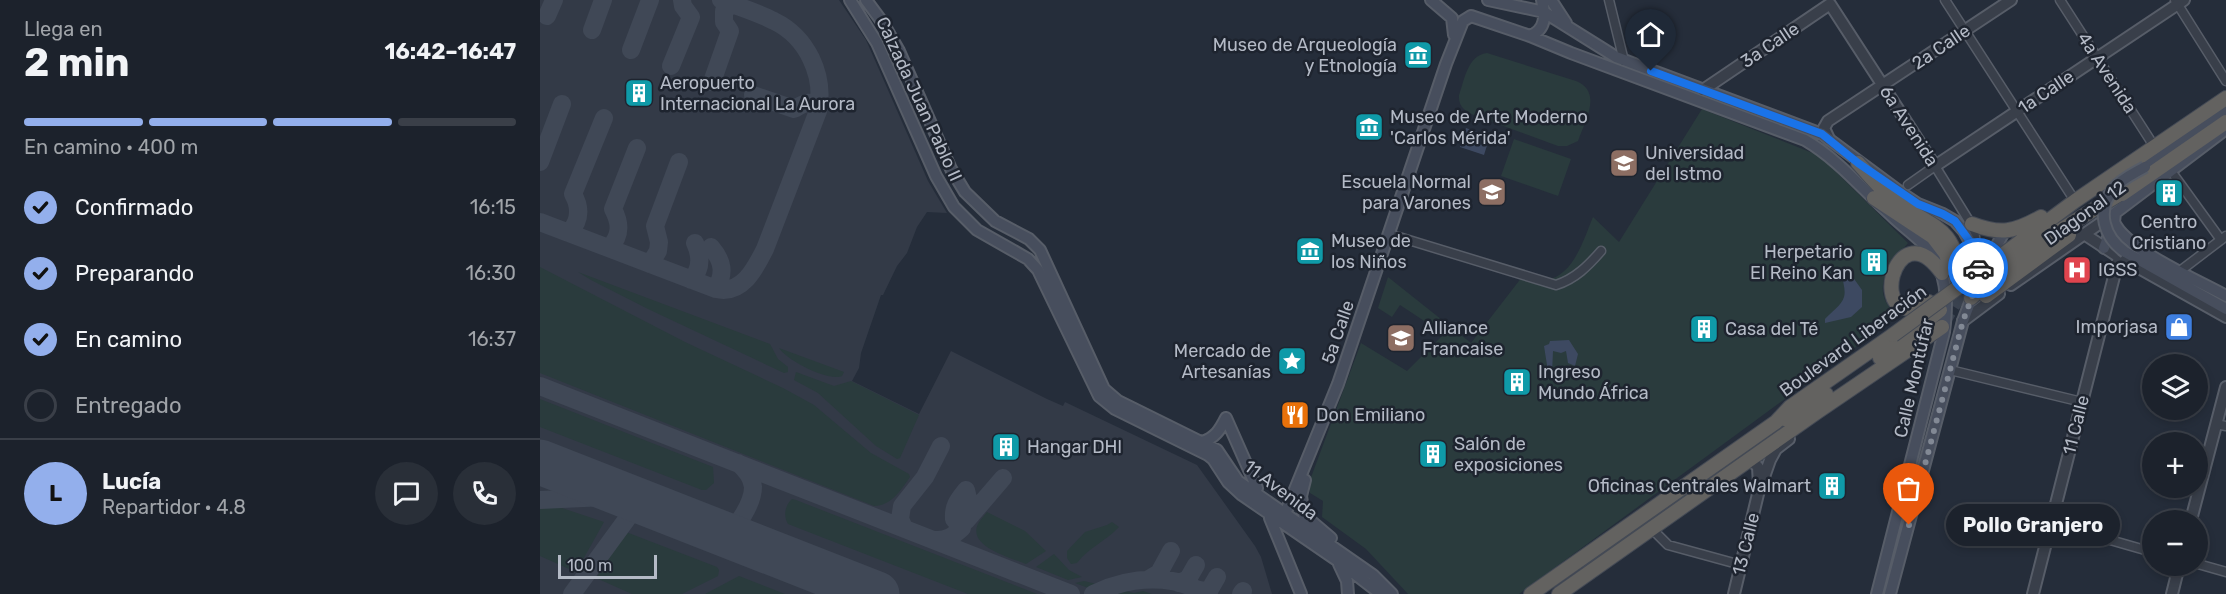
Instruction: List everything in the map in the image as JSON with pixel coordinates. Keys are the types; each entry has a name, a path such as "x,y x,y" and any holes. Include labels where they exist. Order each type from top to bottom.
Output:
{"highway":[{"name":"Boulevard Liberación","path":"1532,594 1776,422 1790,406 1893,335 2075,201 2226,98"},
{"path":"1971,298 1999,273 2034,248 2128,189 2226,122"},
{"path":"1858,163 1886,193 1912,213 1934,224 1949,238 1955,249 1951,272"},
{"path":"2115,211 2128,189"},
{"path":"1874,198 1934,237 1946,254 1951,272"},
{"path":"1972,224 1992,231 2004,232 2021,227 2062,204 2075,201"},
{"path":"1986,296 2086,228"},
{"path":"1934,306 1915,309 1898,303 1891,291 1893,272 1903,259 1915,255 1929,258 1951,272"},
{"path":"1776,422 1795,414 1890,351 1934,306 1999,257"},
{"name":"Boulevard Liberación","path":"1559,594 1940,328"}],"main road":[{"name":"Calzada Juan Pablo II","path":"850,0 877,43 945,192 964,219 977,230 1028,259 1038,270 1095,390 1113,403"},
{"name":"Calzada Juan Pablo II","path":"866,0 899,51 958,182 983,212 1029,239 1040,250 1099,380 1113,403"},
{"path":"1431,0 1448,14 1454,23 1454,33 1446,64"},
{"path":"1874,198 1824,151 1805,140 1498,24 1493,17 1489,0 1544,12 1583,38 1624,61 1802,125 1829,139 1858,163 1918,204 1955,221 1968,236 1977,261 1997,245 2004,232"},
{"path":"1530,36 1542,28 1544,12 1542,0"},
{"path":"1551,0 1569,29"},
{"name":"5a Calle","path":"1287,509 1338,384 1446,64 1463,21 1467,17 1479,18 1498,24"},
{"path":"1571,53 1565,43 1568,36 1583,38"},
{"path":"2226,110 2112,190 2104,218 2109,238 2122,254 2226,309"},
{"name":"Diagonal 12","path":"2115,211 2226,129"},
{"path":"2104,248 2115,211"},
{"path":"2115,211 2120,231 2133,244 2226,296"},
{"name":"Calle Montúfar","path":"1892,594 1963,321 1976,286 1977,261"},
{"name":"Calle Montúfar","path":"1877,594 1944,332 1946,299 1951,272"},
{"path":"1338,384 1333,406 1303,487 1302,506 1304,515 1309,521 1360,557 1373,575"},
{"name":"11 Avenida","path":"1113,403 1217,450 1238,481 1373,575 1392,594"},
{"name":"11 Avenida","path":"1113,403 1208,455 1217,464 1228,482 1242,495 1338,561 1381,594"},
{"path":"1202,442 1216,435 1226,418 1257,488"},
{"path":"1270,518 1301,594"},
{"path":"1284,528 1285,553"},
{"path":"1338,561 1347,581 1347,594"}],"street":[{"path":"1609,0 1624,61"},
{"path":"1945,0 2075,201"},
{"name":"2a Calle","path":"1829,139 1824,128 1828,121 2011,0"},
{"name":"4a Avenida","path":"2060,0 2154,146"},
{"name":"6a Avenida","path":"1832,1 1883,86 1972,224 1976,238 1977,261"},
{"name":"3a Calle","path":"1703,90 1832,1"},
{"path":"2179,2 2226,81"},
{"name":"1a Calle","path":"1908,185 2179,2"},
{"name":"Boulevard Liberación","path":"2196,117 2226,89"},
{"path":"2171,171 2223,238 2180,271"},
{"name":"Diagonal 12","path":"1963,321 2086,228 2115,211"},
{"path":"2086,228 2104,248 2122,254 2226,317"},
{"path":"1389,234 1556,285 1568,281 1587,266 1600,251"},
{"name":"11 Calle","path":"2033,594 2122,254"},
{"path":"1950,370 2082,402"},
{"path":"2194,510 2221,425 2226,387"},
{"name":"13 Calle","path":"1734,594 1758,494 1776,449 1791,438 1799,425"},
{"name":"13 Calle","path":"1747,461 1758,467 1758,494"},
{"path":"2051,524 2142,549"},
{"path":"1652,529 1668,545 1741,565"},
{"path":"2208,567 2226,572"},
{"path":"2172,594 2176,576"}],"shaded area":[{"name":"Aeropuerto Internacional La Aurora","path":"540,0 839,0 866,40 928,181 947,213 927,212 917,227 907,253 881,295 861,353 859,368 852,381 919,414 951,351 1047,399 1063,406 1065,402 1197,465 1255,546 1261,557 1272,594 540,594"},
{"path":"1487,53 1576,81 1584,86 1589,92 1590,108 1578,141 1567,146 1558,146 1476,116 1463,108 1459,95 1468,69 1475,59"},
{"path":"1702,109 1820,156 1908,243 1884,279 1884,297 1889,307 1898,316 1519,594 1408,594 1366,549 1322,517 1323,501 1310,493 1310,480 1361,343 1407,371 1444,334 1400,305 1392,317 1378,308 1388,277 1471,343 1522,277 1546,280 1556,277 1571,264 1582,245 1593,217 1619,242"},
{"path":"1514,139 1571,159 1558,196 1501,176"},
{"path":"540,267 814,405 871,453 909,474 910,477 890,500 874,506 540,373"},
{"path":"578,272 770,344 778,359 788,367 788,372 784,373 648,309"},
{"path":"779,348 844,372 842,376 836,377 818,373 790,358"},
{"path":"796,372 834,386 851,381 919,415 900,458 897,459 876,446 818,393 794,380"},
{"path":"540,399 713,467 714,483 706,490 702,490 540,427"},
{"path":"792,499 1037,594 968,594 788,524 786,511"},
{"path":"559,507 604,522 576,572 540,556 540,508"},
{"path":"987,512 1025,531 1046,551 1026,564 1002,555 985,545 976,532 978,524"},
{"path":"1112,522 1119,527 1077,563 1071,564 1067,558 1067,551 1085,532"},
{"path":"626,532 717,567 718,576 682,594 632,594 596,578"},
{"path":"1054,554 1069,570 1082,577 1068,580 1036,567"},
{"path":"739,576 785,594 705,594"},
{"path":"1084,581 1134,593 1143,591 1152,594 1104,594 1075,583"}],"water":[{"path":"1466,128 1490,136 1484,155 1460,147"},
{"path":"1847,269 1862,290 1862,307 1851,317 1825,323 1825,319 1843,300 1845,293 1843,275"},
{"path":"1569,340 1578,354 1575,366 1568,363 1566,351 1561,353 1553,351 1552,373 1545,374 1547,365 1544,346 1550,341"}],"taxiway":[{"path":"547,16 554,0"},
{"path":"592,30 603,0"},
{"path":"631,50 650,0"},
{"path":"671,66 691,17 683,6 682,0"},
{"path":"540,222 716,289 733,288 747,279 765,249 818,111 819,84 811,58 796,37 786,28 761,15 721,0"},
{"path":"712,82 730,31 724,22 724,11 732,4"},
{"path":"753,95 794,109 811,103 818,111"},
{"path":"540,162 562,104"},
{"path":"569,233 578,214 573,194 604,118"},
{"path":"609,248 618,234 613,209 637,148"},
{"path":"650,264 658,251 659,242 655,226 679,162"},
{"path":"691,280 695,276 699,262 695,243"},
{"path":"711,247 718,257 722,272 716,289"},
{"path":"540,386 1071,594"},
{"path":"904,528 900,519 902,506 925,477 941,446"},
{"path":"725,534 740,520 748,507 752,493 750,477 738,463"},
{"path":"966,521 1003,478"},
{"path":"935,540 950,537 962,528 954,519 954,510 966,490 970,507 968,517"},
{"path":"540,500 627,496"},
{"path":"572,594 640,501"},
{"path":"1149,579 1159,573 1171,551"},
{"path":"1179,583 1188,579 1196,565"},
{"path":"1201,591 1210,589 1217,577"},
{"path":"1093,594 1112,586 1142,580 1177,582 1209,594"}],"runway":[{"path":"540,462 877,594"}],"tunnel":[{"path":"1945,301 1950,268"},
{"path":"1942,324 1956,301 1961,279"}],"way so far":[{"path":"1909,525 1963,321 1976,286 1978,268"}],"place":[{"name":"Museo de Arqueología y Etnología","path":"1418,55"},
{"name":"Aeropuerto Internacional La Aurora","path":"639,93"},
{"name":"Museo de Arte Moderno 'Carlos Mérida'","path":"1369,127"},
{"name":"Universidad del Istmo","path":"1624,163"},
{"name":"Escuela Normal para Varones","path":"1492,192"},
{"name":"Centro Cristiano","path":"2169,193"},
{"name":"Museo de los Niños","path":"1310,251"},
{"name":"Herpetario El Reino Kan","path":"1874,262"},
{"name":"IGSS","path":"2077,270"},
{"name":"Imporjasa","path":"2179,327"},
{"name":"Casa del Té","path":"1704,329"},
{"name":"Alliance Francaise","path":"1401,338"},
{"name":"Mercado de Artesanías","path":"1292,361"},
{"name":"Ingreso Mundo África","path":"1517,382"},
{"name":"Don Emiliano","path":"1295,415"},
{"name":"Hangar DHl","path":"1006,447"},
{"name":"Salón de exposiciones","path":"1433,454"},
{"name":"Oficinas Centrales Walmart","path":"1832,486"},
{"name":"Pollo Granjero","path":"1909,525"}],"route":[{"path":"1651,71 1822,134 1858,163 1918,204 1955,221 1971,243 1977,257 1978,268"}]}
